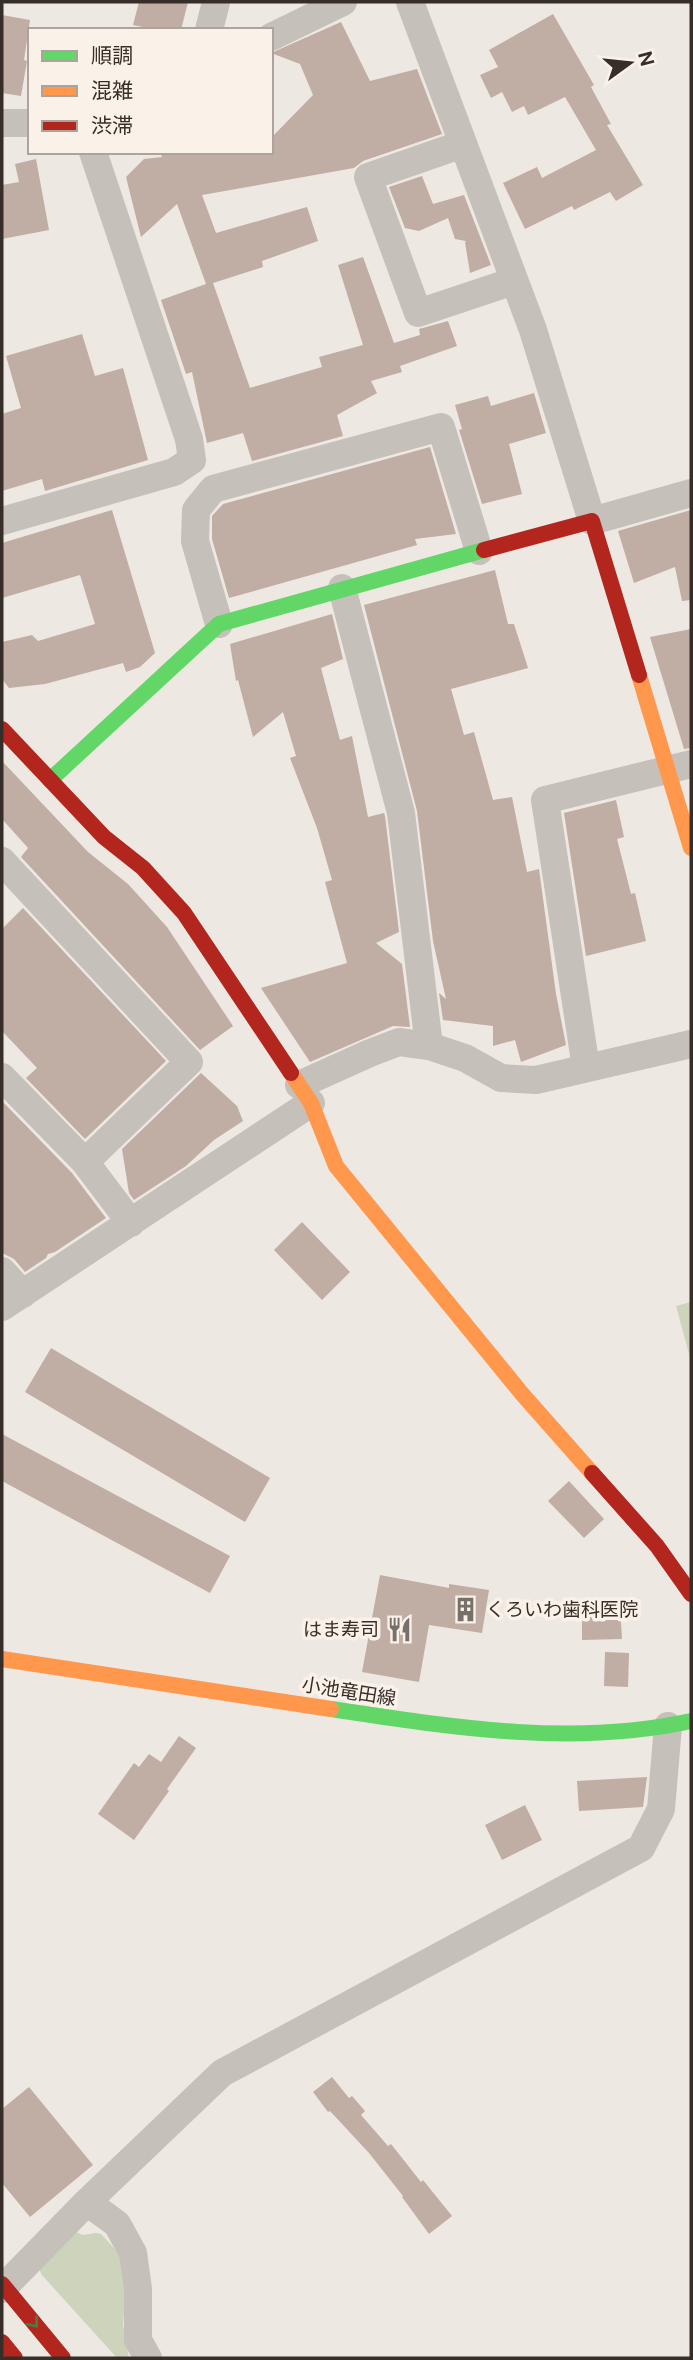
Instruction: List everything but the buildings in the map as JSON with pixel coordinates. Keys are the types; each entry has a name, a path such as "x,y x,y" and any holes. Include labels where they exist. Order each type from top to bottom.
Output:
{"street":[{"path":"210,28 216,2"},
{"path":"273,36 342,2"},
{"path":"410,2 533,330 592,521 679,766 691,848"},
{"path":"2,123 28,123"},
{"path":"463,144 368,177 418,313 514,281"},
{"path":"2,522 174,472 192,460 189,439 94,154"},
{"path":"219,624 195,541 196,510 213,489 441,427 479,551"},
{"path":"50,780 219,624 691,493"},
{"path":"342,588 401,813 429,1046"},
{"path":"2,729 104,837 143,868 184,912 305,1094 336,1166 523,1395 657,1546 691,1594"},
{"path":"586,1068 545,800 679,766"},
{"path":"2,861 189,1062 85,1162"},
{"path":"2,1271 13,1301 131,1223 305,1094 370,1053 399,1042 429,1046 465,1058 501,1078 536,1080 691,1044"},
{"path":"2,1077 85,1162 131,1223"},
{"name":"小池竜田線","path":"2,1659 442,1726 583,1735 680,1724"},
{"path":"64,2358 3,2287 222,2073 641,1848 661,1809 680,1724"},
{"path":"87,2202 117,2224 133,2253 138,2289 138,2340 148,2358"},
{"path":"2,2342 15,2358"}],"green space":[{"path":"691,1302 691,1361 676,1306"},
{"path":"73,2231 83,2235 101,2234 125,2265 127,2280 123,2325 129,2358 117,2358 41,2274 39,2267"}],"traffic: fast":[{"path":"50,780 219,624 484,550"},
{"path":"331,1709 511,1732 601,1733 691,1721"}],"traffic: slow":[{"path":"639,675 691,848"},
{"path":"291,1073 311,1103 336,1166 523,1395 592,1473"},
{"path":"2,1659 331,1709"}],"traffic: jam":[{"path":"484,550 592,521 639,675"},
{"path":"2,729 104,837 143,868 184,913 291,1073"},
{"path":"592,1473 657,1546 691,1594"},
{"path":"2,2284 63,2358"},
{"path":"2,2342 15,2358"}],"place":[{"name":"くろいわ歯科医院","path":"466,1609"},
{"name":"はま寿司","path":"399,1629"}]}
